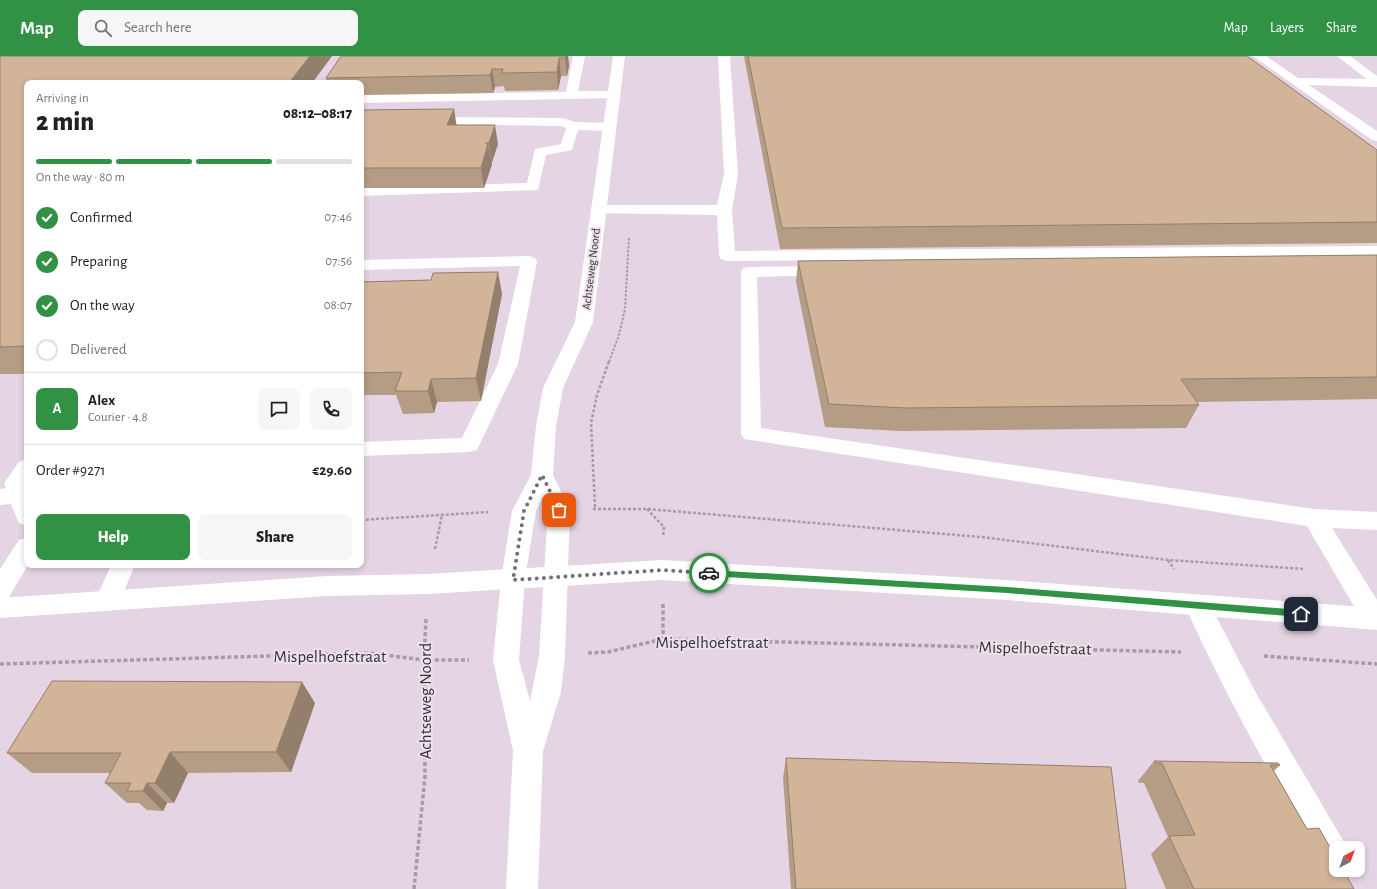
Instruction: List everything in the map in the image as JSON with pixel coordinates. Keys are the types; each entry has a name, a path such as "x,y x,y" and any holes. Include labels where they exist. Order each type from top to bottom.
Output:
{"street":[{"path":"571,94 579,56"},
{"name":"Achtseweg Noord","path":"528,751 506,660 513,580 524,511 542,475 546,426 553,388 584,322 619,56"},
{"path":"724,56 731,174 724,210 728,256 1377,251"},
{"path":"1259,56 1377,137"},
{"path":"1343,56 1377,83"},
{"path":"1295,81 1377,83"},
{"path":"364,99 571,96 571,94 614,95"},
{"path":"415,121 563,122 573,126 610,127"},
{"path":"364,192 533,187 540,152 567,147 573,126"},
{"path":"599,210 724,210"},
{"path":"364,265 529,261 508,364 469,445 364,449"},
{"path":"1377,267 749,272 751,434 1314,518 1377,521"},
{"path":"24,471 15,483 9,496 24,514"},
{"name":"Achtseweg Noord","path":"522,889 528,751 547,692 552,656 559,510 542,475"},
{"path":"1314,518 1376,619"},
{"path":"0,590 24,551"},
{"path":"108,601 122,568"},
{"path":"0,608 327,586 428,584 513,580 662,570 1007,590 1376,619"},
{"path":"1198,606 1219,653 1329,846"}],"path":[{"path":"559,510 647,509 981,536 1168,560 1347,572"},
{"path":"364,520 524,511"},
{"name":"Achtseweg Noord","path":"414,889 425,776 424,660 428,584 442,515"},
{"name":"Mispelhoefstraat","path":"552,656 608,652 663,639 1219,653 1377,664"},
{"name":"Mispelhoefstraat","path":"0,664 369,653 424,660 506,660"}],"shaded area":[{"path":"0,56 1377,56 1377,889 0,889"}],"building":[{"path":"0,56 310,56 291,80 24,80 24,346 0,347"},
{"path":"341,56 566,56 565,58 559,58 557,72 502,73 503,69 492,69 490,75 326,78"},
{"path":"748,56 1247,56 1377,150 1377,222 782,228"},
{"path":"454,109 447,125 495,125 489,143 486,143 488,144 481,168 364,168 364,110"},
{"path":"1377,255 1377,377 1181,379 1199,405 906,408 829,404 798,261"},
{"path":"498,272 476,378 431,379 428,391 395,391 402,372 364,373 364,282 431,280 433,273"},
{"path":"52,681 302,682 276,752 170,752 155,783 147,783 143,791 127,791 131,783 105,783 121,753 7,753"},
{"path":"786,758 1111,767 1126,889 796,889"},
{"path":"1154,761 1278,763 1280,765 1270,765 1307,829 1319,828 1329,846 1329,877 1347,877 1354,889 1194,889 1169,836 1195,835 1162,763 1156,763"}],"way so far":[{"path":"559,510 542,475 524,511 513,580 662,570 709,573"}],"route":[{"path":"709,573 1007,590 1301,614"}]}
